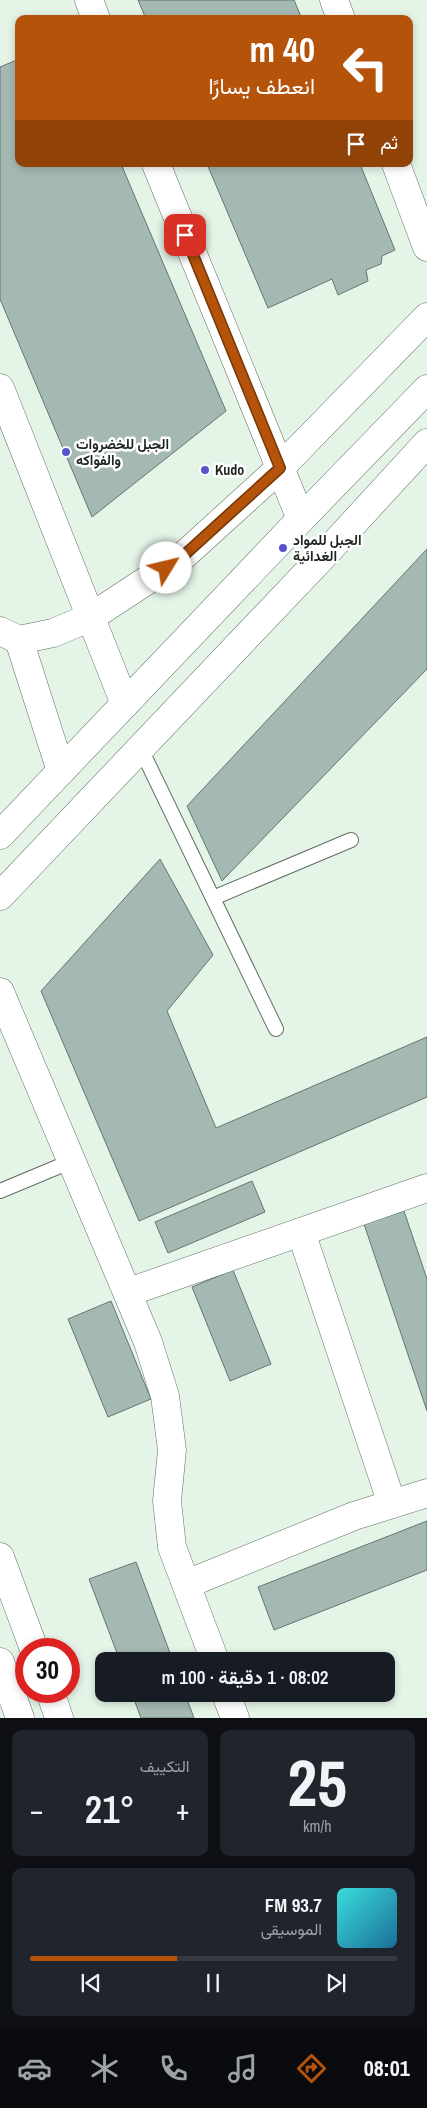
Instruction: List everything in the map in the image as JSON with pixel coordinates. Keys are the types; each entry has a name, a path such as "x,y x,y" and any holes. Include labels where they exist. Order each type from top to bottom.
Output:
{"street":[{"path":"89,0 95,15"},
{"path":"334,0 340,15"},
{"path":"157,167 301,519"},
{"path":"397,167 427,247"},
{"path":"61,771 10,636 53,633 91,617 181,558 280,468 427,317"},
{"path":"0,388 125,704"},
{"path":"0,835 427,389"},
{"path":"0,896 319,560 427,443"},
{"path":"0,992 129,1292 148,1342 164,1396 172,1450 167,1501 172,1547 212,1652"},
{"path":"129,1292 427,1188"},
{"path":"301,1232 392,1504"},
{"path":"187,1584 354,1516 427,1493"},
{"path":"0,1557 30,1638"},
{"path":"0,1662 20,1718"},
{"path":"229,1702 235,1718"},
{"path":"54,1703 59,1718"}],"lane":[{"path":"140,747 276,1028"},
{"path":"213,898 351,840"},
{"path":"0,1191 72,1160"}],"building":[{"path":"138,0 294,0 300,15 144,15"},
{"path":"15,61 15,167 122,167 226,411 92,517 0,299 0,67"},
{"path":"208,167 361,167 395,250 382,256 381,264 366,270 368,281 338,295 332,279 268,308"},
{"path":"427,549 427,669 222,881 187,806"},
{"path":"160,859 213,955 167,1011 216,1128 427,1037 427,1097 139,1221 41,991"},
{"path":"252,1181 265,1212 168,1253 155,1222"},
{"path":"404,1211 427,1279 427,1411 364,1224"},
{"path":"233,1270 271,1364 230,1381 192,1287"},
{"path":"111,1301 151,1399 108,1417 68,1319"},
{"path":"427,1521 427,1570 274,1630 258,1587"},
{"path":"136,1562 170,1652 117,1652 89,1579"},
{"path":"135,1702 188,1702 194,1718 141,1718"}],"place":[{"name":"الجبل للخضروات والفواكه","path":"66,452"},
{"name":"Kudo","path":"205,470"},
{"name":"الجبل للمواد الغدائية","path":"283,548"}],"route":[{"path":"166,568 181,558 280,468 185,235"}]}
